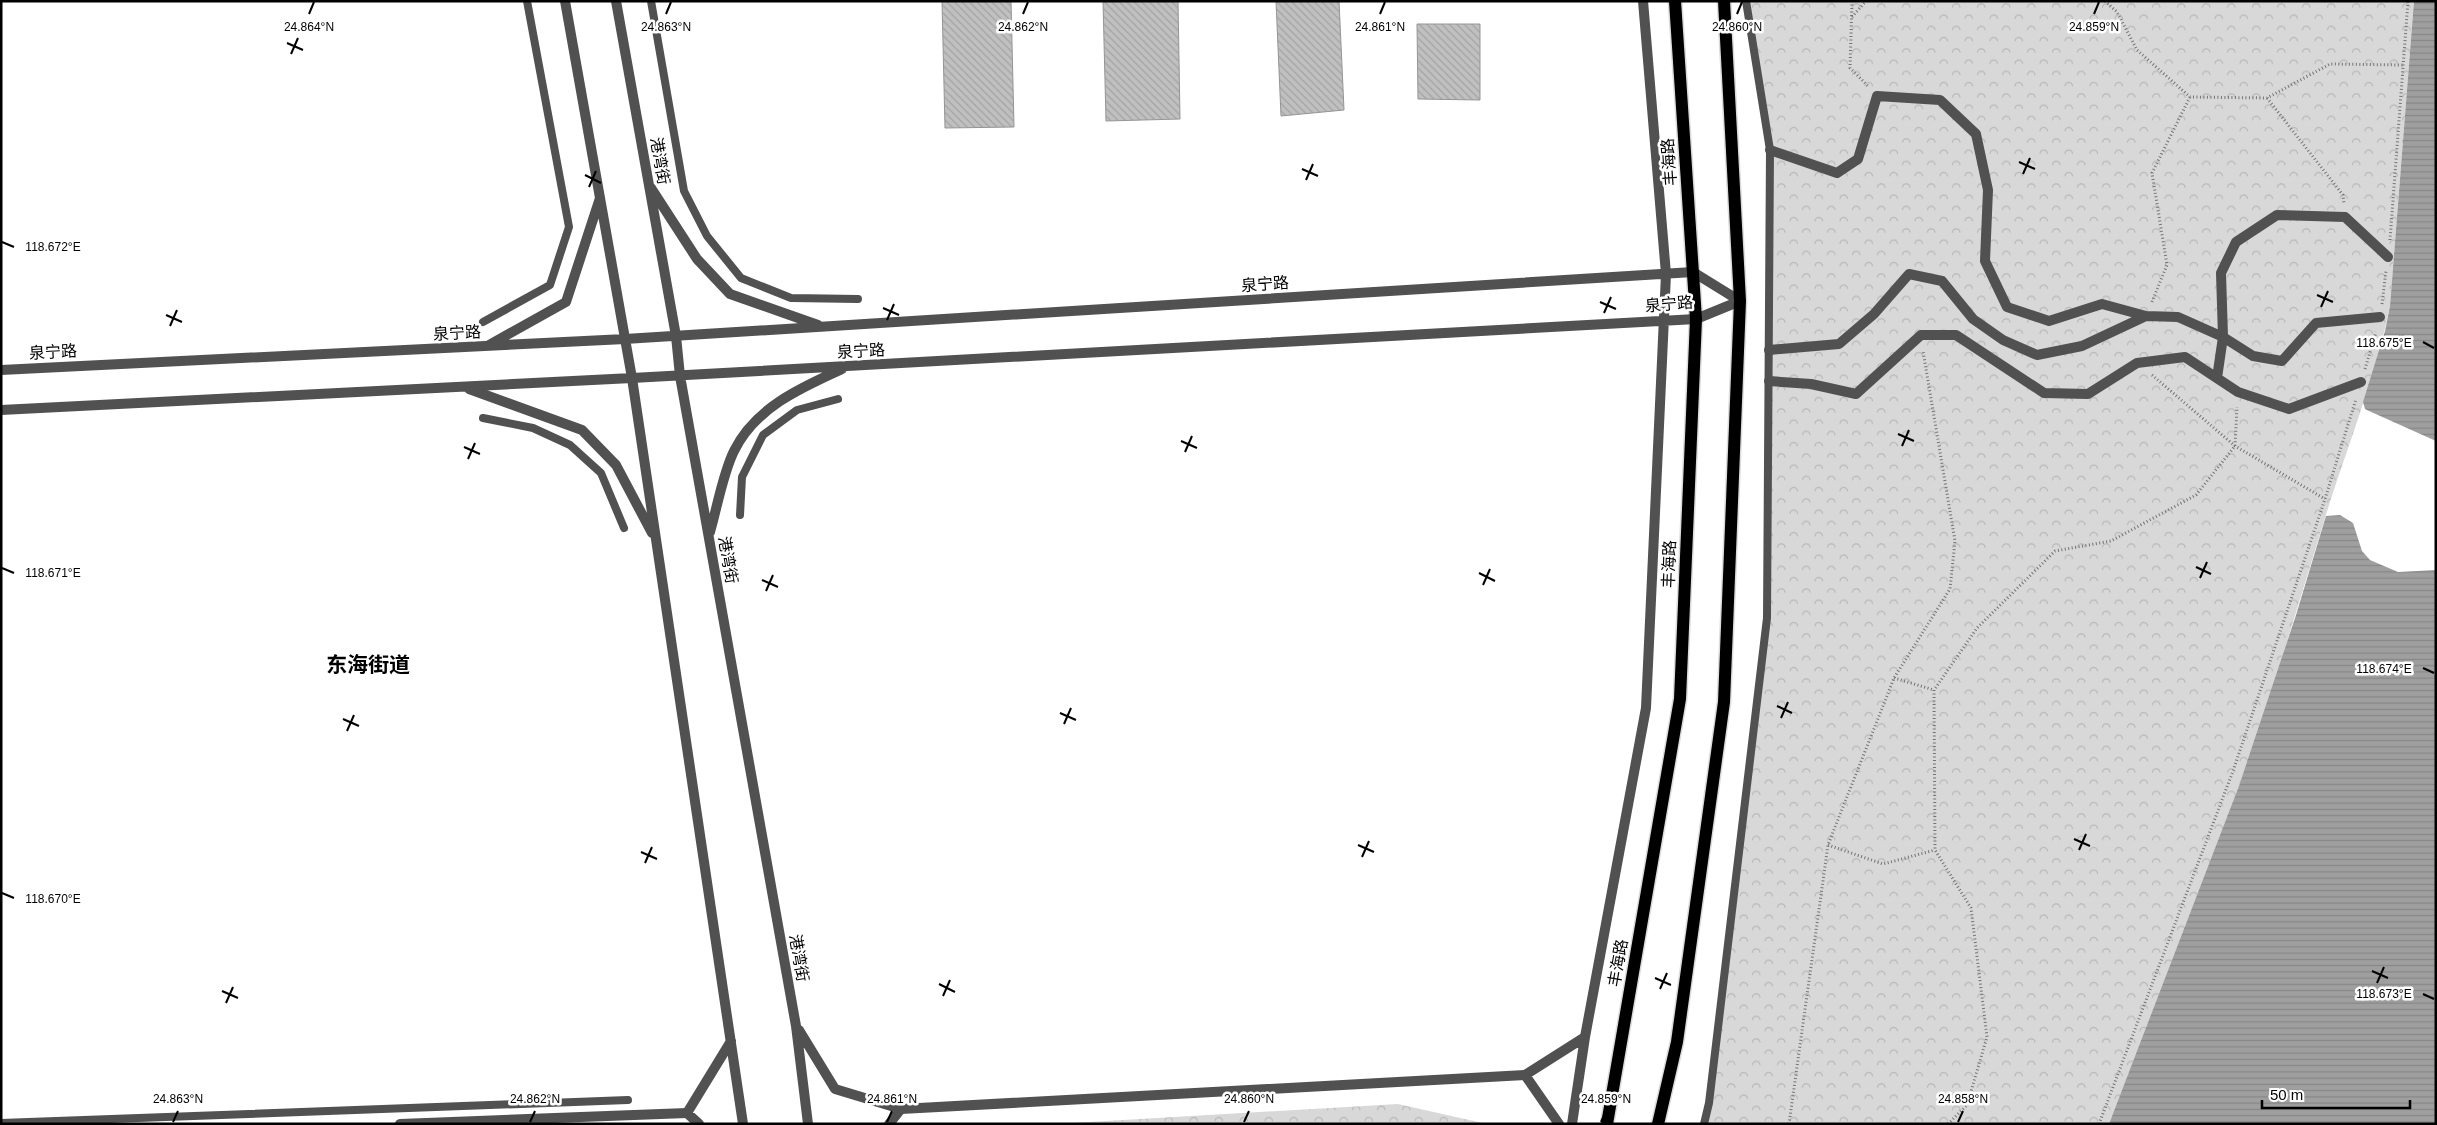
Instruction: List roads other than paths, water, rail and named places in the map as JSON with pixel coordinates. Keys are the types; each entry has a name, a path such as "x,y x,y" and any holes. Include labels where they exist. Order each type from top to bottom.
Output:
{"main road":[{"name":"丰海路","path":"1607,1124 1680,698 1696,319 1675,1"},
{"path":"1658,1124 1677,1042 1724,702 1740,301 1724,1"}],"street":[{"path":"565,1 626,340 743,1124"},
{"name":"港湾街","path":"616,1 676,336 680,376 708,536 796,1026 808,1124"},
{"path":"1572,1124 1585,1037 1646,708 1666,274 1643,1"},
{"path":"1770,150 1837,174 1858,159 1877,96 1940,100 1976,134 1988,190 1986,261 2007,307 2049,321 2102,304 2146,316 2178,317 2223,337 2253,356 2282,361 2316,323 2380,317"},
{"path":"649,184 697,259 730,294 823,327"},
{"path":"487,346 566,302 600,197"},
{"path":"2217,378 2223,337 2221,273 2236,242 2277,216 2345,217 2388,257"},
{"name":"泉宁路","path":"1,370 626,340 1693,272 1740,301"},
{"path":"1769,350 1839,344 1874,314 1908,274 1942,281 1973,319 2003,340 2037,355 2082,346 2146,316"},
{"name":"泉宁路","path":"1,410 680,376 1696,319 1740,301"},
{"path":"1769,381 1810,384 1856,394 1921,335 1956,335 2044,392 2088,394 2137,363 2185,357 2238,392 2289,409 2361,382"},
{"path":"708,536 734,451 755,421 791,392 848,366"},
{"path":"464,387 582,430 616,465 656,539"},
{"path":"796,1026 835,1089 900,1109 1525,1076 1585,1037"},
{"path":"688,1113 731,1041"},
{"path":"1525,1076 1559,1124"},
{"path":"889,1124 900,1109"},
{"path":"400,1124 688,1113 699,1124"}],"lane":[{"path":"483,322 550,285 569,227 527,1"},
{"path":"651,1 684,191 707,236 741,278 791,298 858,298"},
{"path":"1704,1124 1710,1093 1767,618 1770,150 1746,1"},
{"path":"740,515 742,477 763,435 797,410 838,399"},
{"path":"483,418 533,428 570,445 601,473 624,528"},
{"path":"1,1123 628,1100"}],"district":[{"name":"东海街道","path":"368,664"}]}
